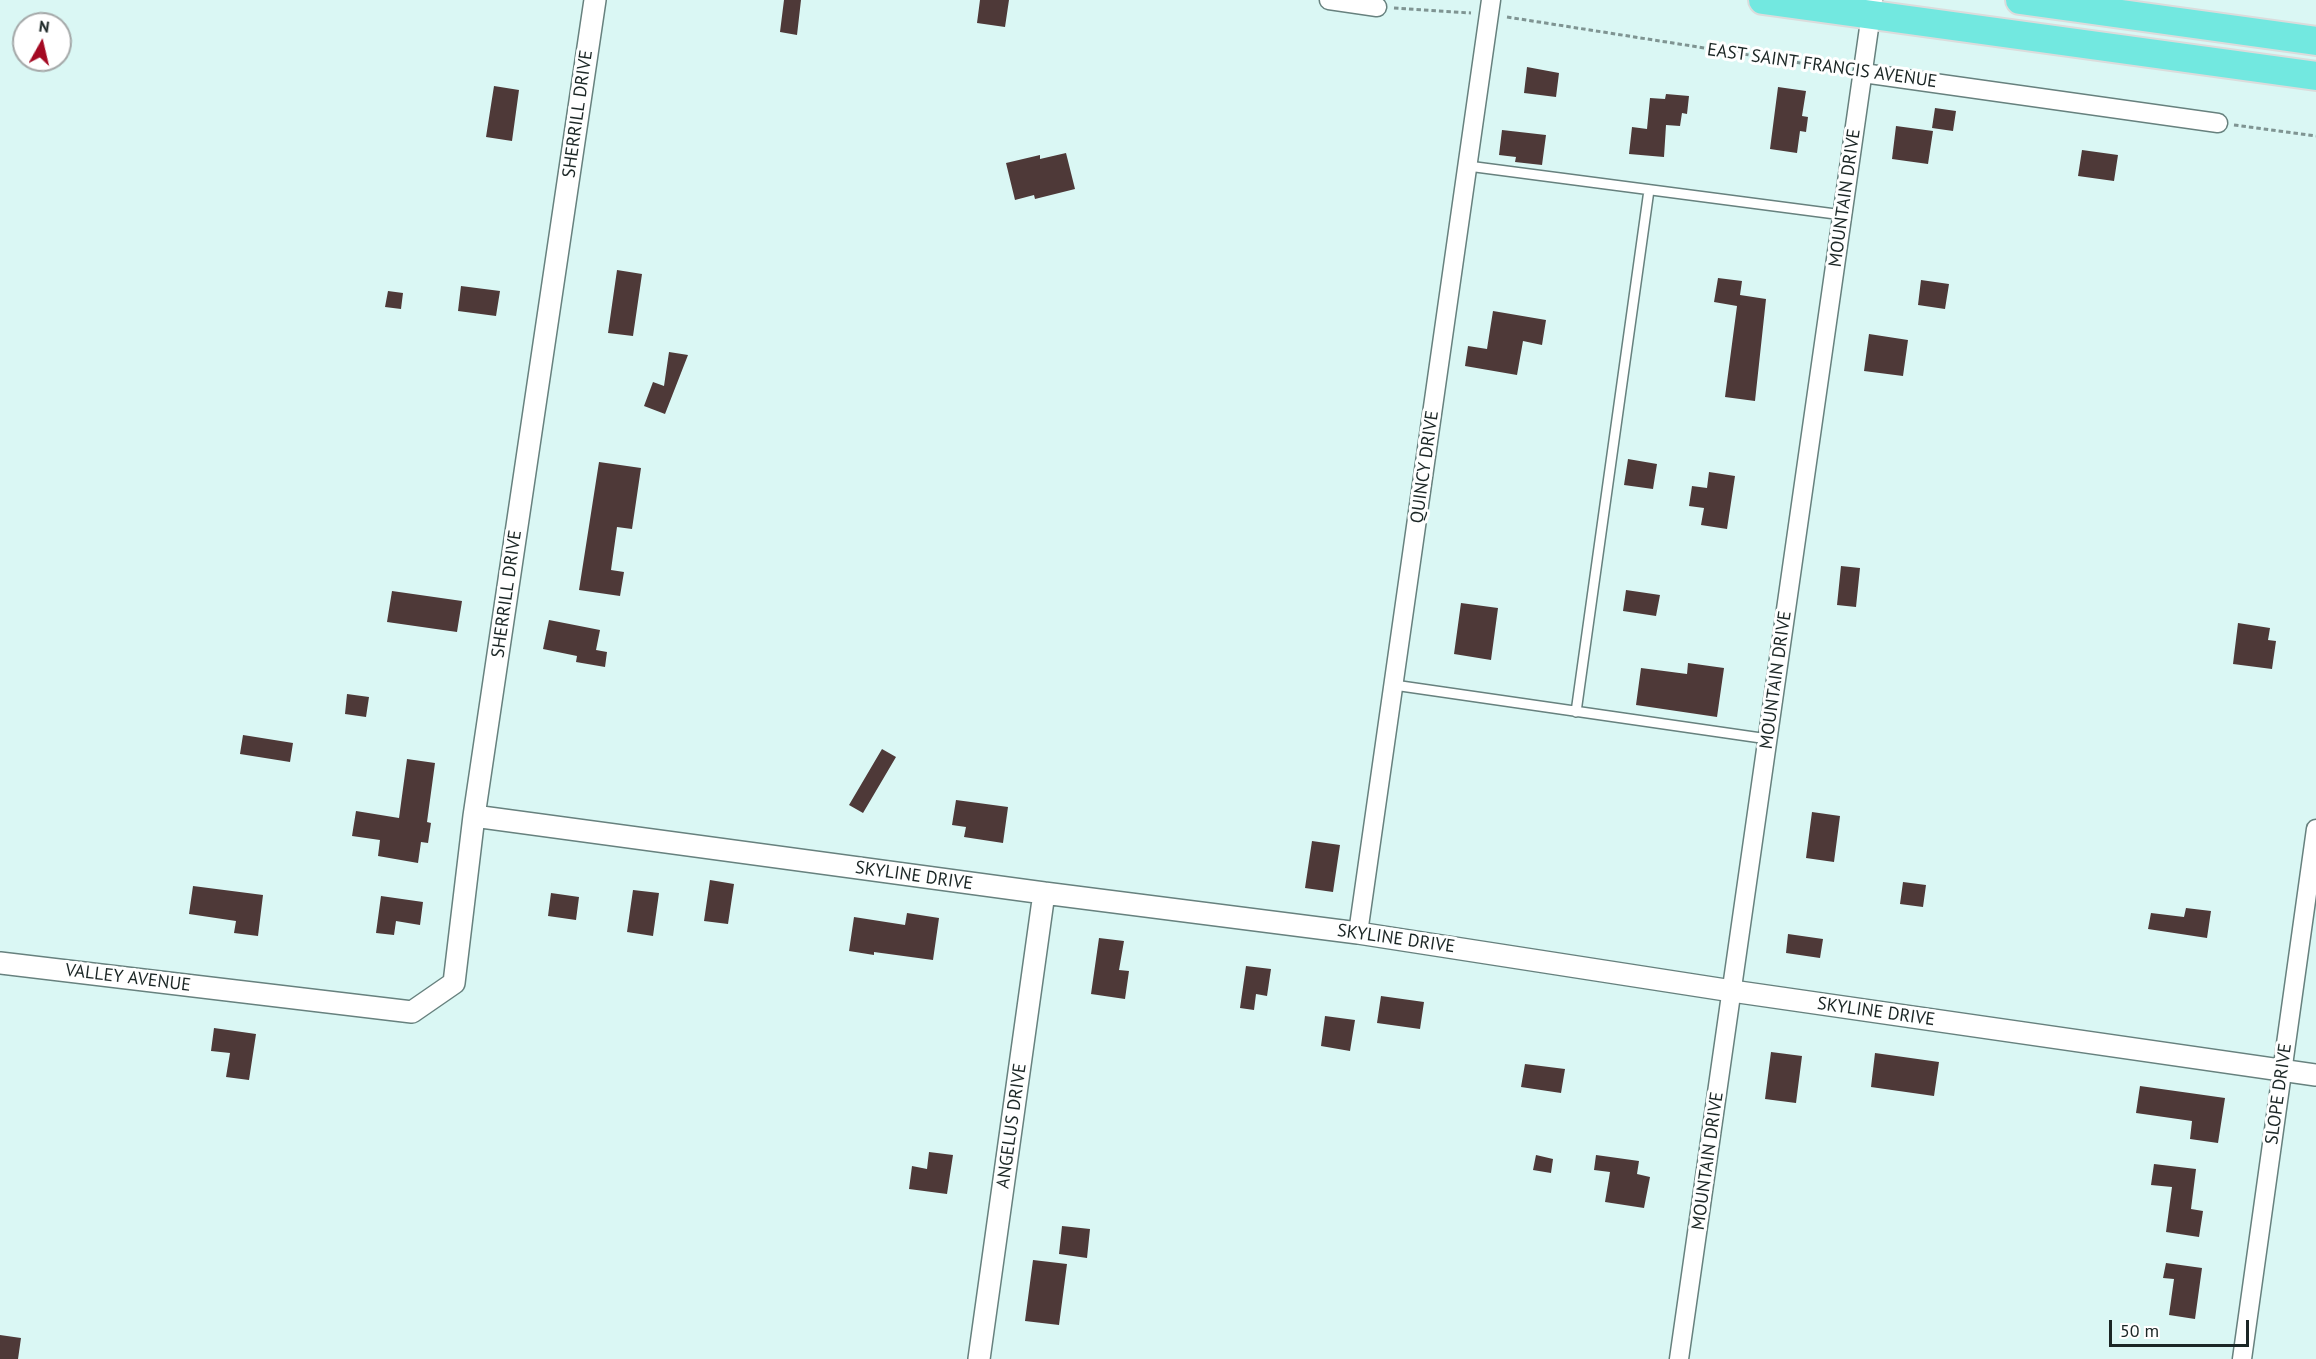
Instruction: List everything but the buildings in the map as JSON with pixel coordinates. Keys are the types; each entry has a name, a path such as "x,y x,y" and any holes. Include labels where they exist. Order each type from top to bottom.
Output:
{"highway":[{"path":"1763,0 1872,8 2316,76"},
{"path":"2020,0 2316,41"}],"street":[{"name":"SHERRILL DRIVE","path":"256,994 412,1012 454,983 474,816 595,0"},
{"path":"1329,0 1377,7"},
{"name":"QUINCY DRIVE","path":"1358,933 1490,7"},
{"name":"MOUNTAIN DRIVE","path":"1679,1359 1872,8"},
{"name":"EAST SAINT FRANCIS AVENUE","path":"1863,73 2218,123"},
{"name":"SKYLINE DRIVE","path":"474,816 1358,933 1732,991 2316,1075"},
{"name":"SLOPE DRIVE","path":"2242,1359 2316,829"},
{"name":"ANGELUS DRIVE","path":"979,1359 1044,893"},
{"name":"VALLEY AVENUE","path":"0,963 256,994"}],"lane":[{"path":"1468,166 1843,216"},
{"path":"1576,712 1649,190"},
{"path":"1394,686 1768,739"}],"path":[{"name":"EAST SAINT FRANCIS AVENUE","path":"1377,7 1490,7 1863,73"},
{"path":"2218,123 2316,136"}]}
